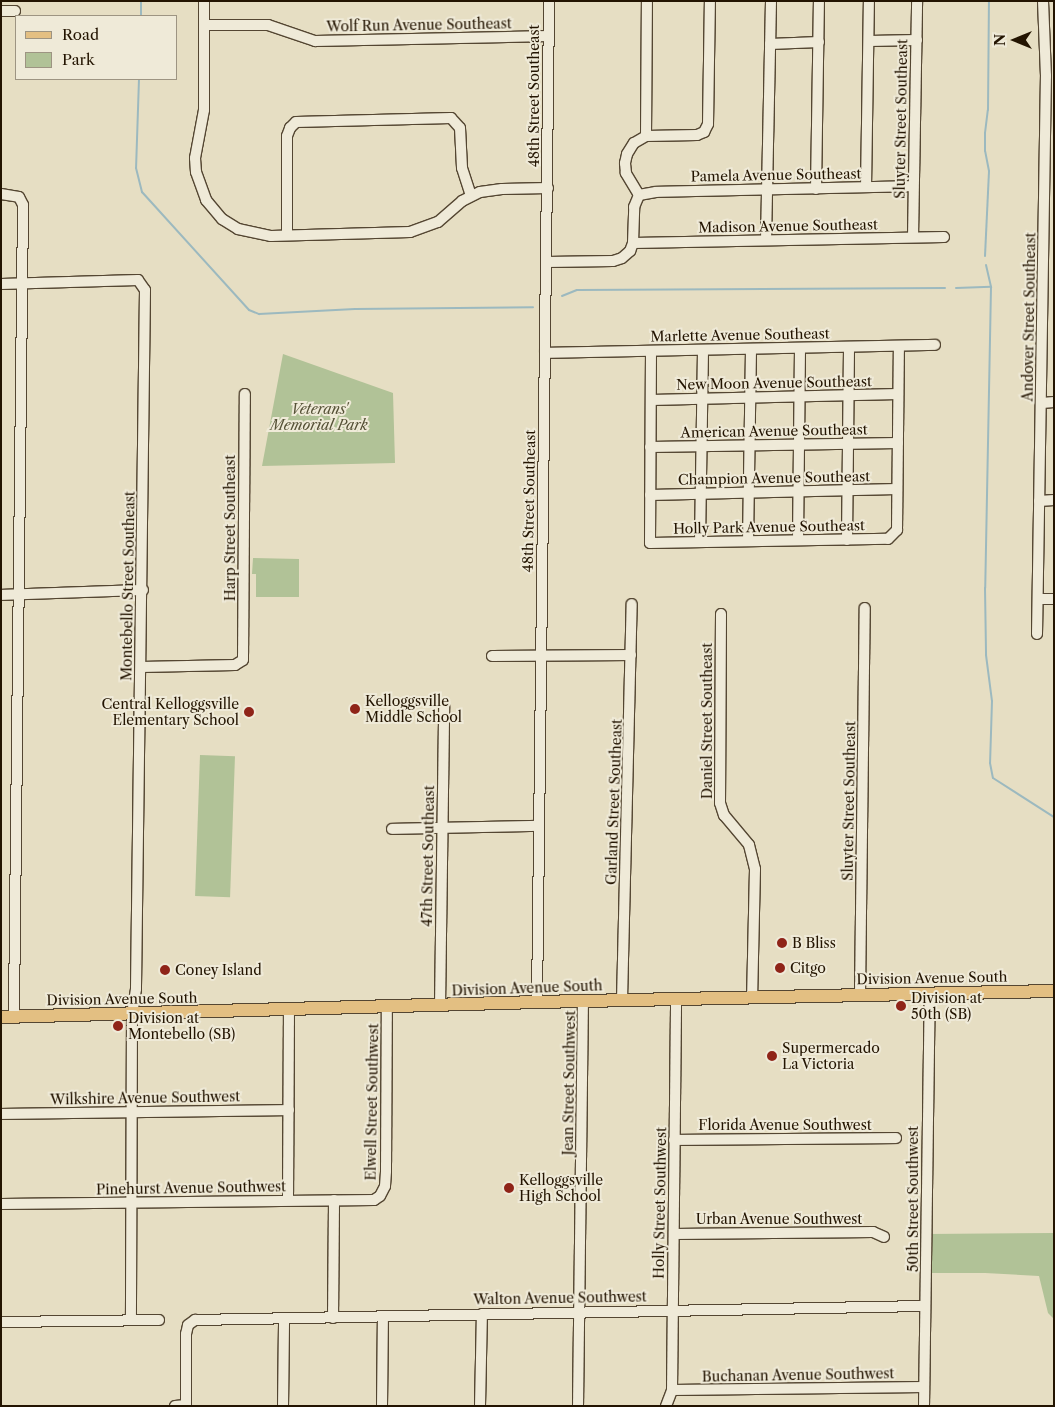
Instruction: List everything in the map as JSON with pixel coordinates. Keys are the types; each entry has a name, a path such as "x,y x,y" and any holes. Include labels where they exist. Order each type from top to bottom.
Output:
{"main road":[{"name":"Division Avenue South","path":"8,1017 537,1002 1054,991"}],"street":[{"path":"204,1 203,122 195,164 197,179 206,200 222,219 249,233 286,235 417,230 438,222 453,207 471,196 494,189 548,188"},
{"name":"48th Street Southeast","path":"537,1002 537,826 547,262 549,1"},
{"path":"646,136 647,1"},
{"path":"547,262 613,261 626,256 633,243 634,207 639,195 626,173 627,154 634,144 646,136 697,135 704,132 708,124 710,1"},
{"path":"766,240 771,1"},
{"path":"816,189 819,1"},
{"path":"866,187 869,1"},
{"name":"Sluyter Street Southeast","path":"913,237 917,1"},
{"name":"Andover Street Southeast","path":"1037,634 1042,307 1049,207 1050,76 1043,1"},
{"path":"1,11 16,11"},
{"name":"Wolf Run Avenue Southeast","path":"204,25 268,25 315,41 548,36"},
{"path":"868,41 916,40"},
{"path":"770,44 819,42"},
{"path":"286,235 287,142 290,128 299,122 450,118 460,128 462,168 471,196"},
{"name":"Pamela Avenue Southeast","path":"639,195 656,192 913,186"},
{"path":"1,194 20,197 23,205 19,594 8,1017"},
{"name":"Madison Avenue Southeast","path":"633,243 944,236"},
{"name":"Montebello Street Southeast","path":"23,284 138,280 145,290 146,297 136,989 132,1014 131,1320"},
{"path":"1,284 23,284"},
{"path":"1042,307 1054,306"},
{"name":"Marlette Avenue Southeast","path":"544,353 935,345"},
{"path":"897,489 899,346"},
{"path":"847,540 849,347"},
{"path":"798,540 800,348"},
{"path":"748,541 751,349"},
{"path":"700,542 703,350"},
{"path":"650,495 651,351"},
{"name":"Harp Street Southeast","path":"141,667 235,664 242,662 245,394"},
{"name":"New Moon Avenue Southeast","path":"651,400 898,394"},
{"path":"1042,403 1054,402"},
{"name":"American Avenue Southeast","path":"650,447 898,443"},
{"name":"Champion Avenue Southeast","path":"650,495 897,489"},
{"name":"Holly Park Avenue Southeast","path":"650,495 650,542 847,540 888,539 897,530 897,489"},
{"path":"1039,501 1054,500"},
{"path":"1,595 142,590"},
{"path":"1038,599 1054,599"},
{"name":"Garland Street Southeast","path":"622,1000 632,604"},
{"name":"Sluyter Street Southeast","path":"860,995 865,608"},
{"name":"Daniel Street Southeast","path":"720,614 720,803 724,815 749,846 755,869 752,998"},
{"path":"492,656 631,655"},
{"name":"47th Street Southeast","path":"440,1006 444,707"},
{"path":"392,829 537,826"},
{"name":"50th Street Southwest","path":"924,1406 930,993"},
{"name":"Holly Street Southwest","path":"666,1406 672,1390 676,999"},
{"name":"Jean Street Southwest","path":"578,1406 583,1002"},
{"name":"Elwell Street Southwest","path":"380,1196 385,1186 386,1171 387,1006"},
{"path":"288,1199 289,1009"},
{"name":"Wilkshire Avenue Southwest","path":"1,1114 289,1110"},
{"name":"Florida Avenue Southwest","path":"674,1140 896,1138"},
{"name":"Pinehurst Avenue Southwest","path":"1,1204 288,1199 374,1200 380,1196"},
{"path":"333,1318 334,1200"},
{"name":"Urban Avenue Southwest","path":"674,1234 873,1232 884,1237"},
{"name":"Walton Avenue Southwest","path":"186,1406 186,1334 188,1326 194,1320 673,1309 925,1306"},
{"path":"480,1406 482,1314"},
{"path":"382,1406 383,1317"},
{"path":"283,1406 284,1318"},
{"path":"1,1322 159,1320"},
{"name":"Buchanan Avenue Southwest","path":"672,1390 924,1387"},
{"path":"175,1406 186,1406"}],"green space":[{"name":"Veterans' Memorial Park","path":"283,354 393,393 395,463 262,466"},
{"path":"253,558 299,559 299,597 256,597 256,574 252,574"},
{"path":"200,755 235,756 230,897 195,896"},
{"path":"1054,1233 1054,1319 1048,1313 1039,1276 985,1273 926,1273 927,1234"}],"waterway":[{"path":"141,1 141,15"},
{"path":"985,256 989,171 985,151 988,110 989,1"},
{"path":"139,80 136,168 142,192 249,310 259,314 355,309 533,307"},
{"path":"986,265 991,287 985,588 986,655 992,701 990,763 993,778 1054,817"},
{"path":"956,288 991,287"},
{"path":"562,296 577,290 945,288"}],"place":[{"name":"Kelloggsville Middle School","path":"355,709"},
{"name":"Central Kelloggsville Elementary School","path":"249,712"},
{"name":"B Bliss","path":"782,943"},
{"name":"Citgo","path":"780,968"},
{"name":"Coney Island","path":"165,970"},
{"name":"Division at 50th (SB)","path":"901,1006"},
{"name":"Division at Montebello (SB)","path":"118,1026"},
{"name":"Supermercado La Victoria","path":"772,1056"},
{"name":"Kelloggsville High School","path":"509,1188"}]}
